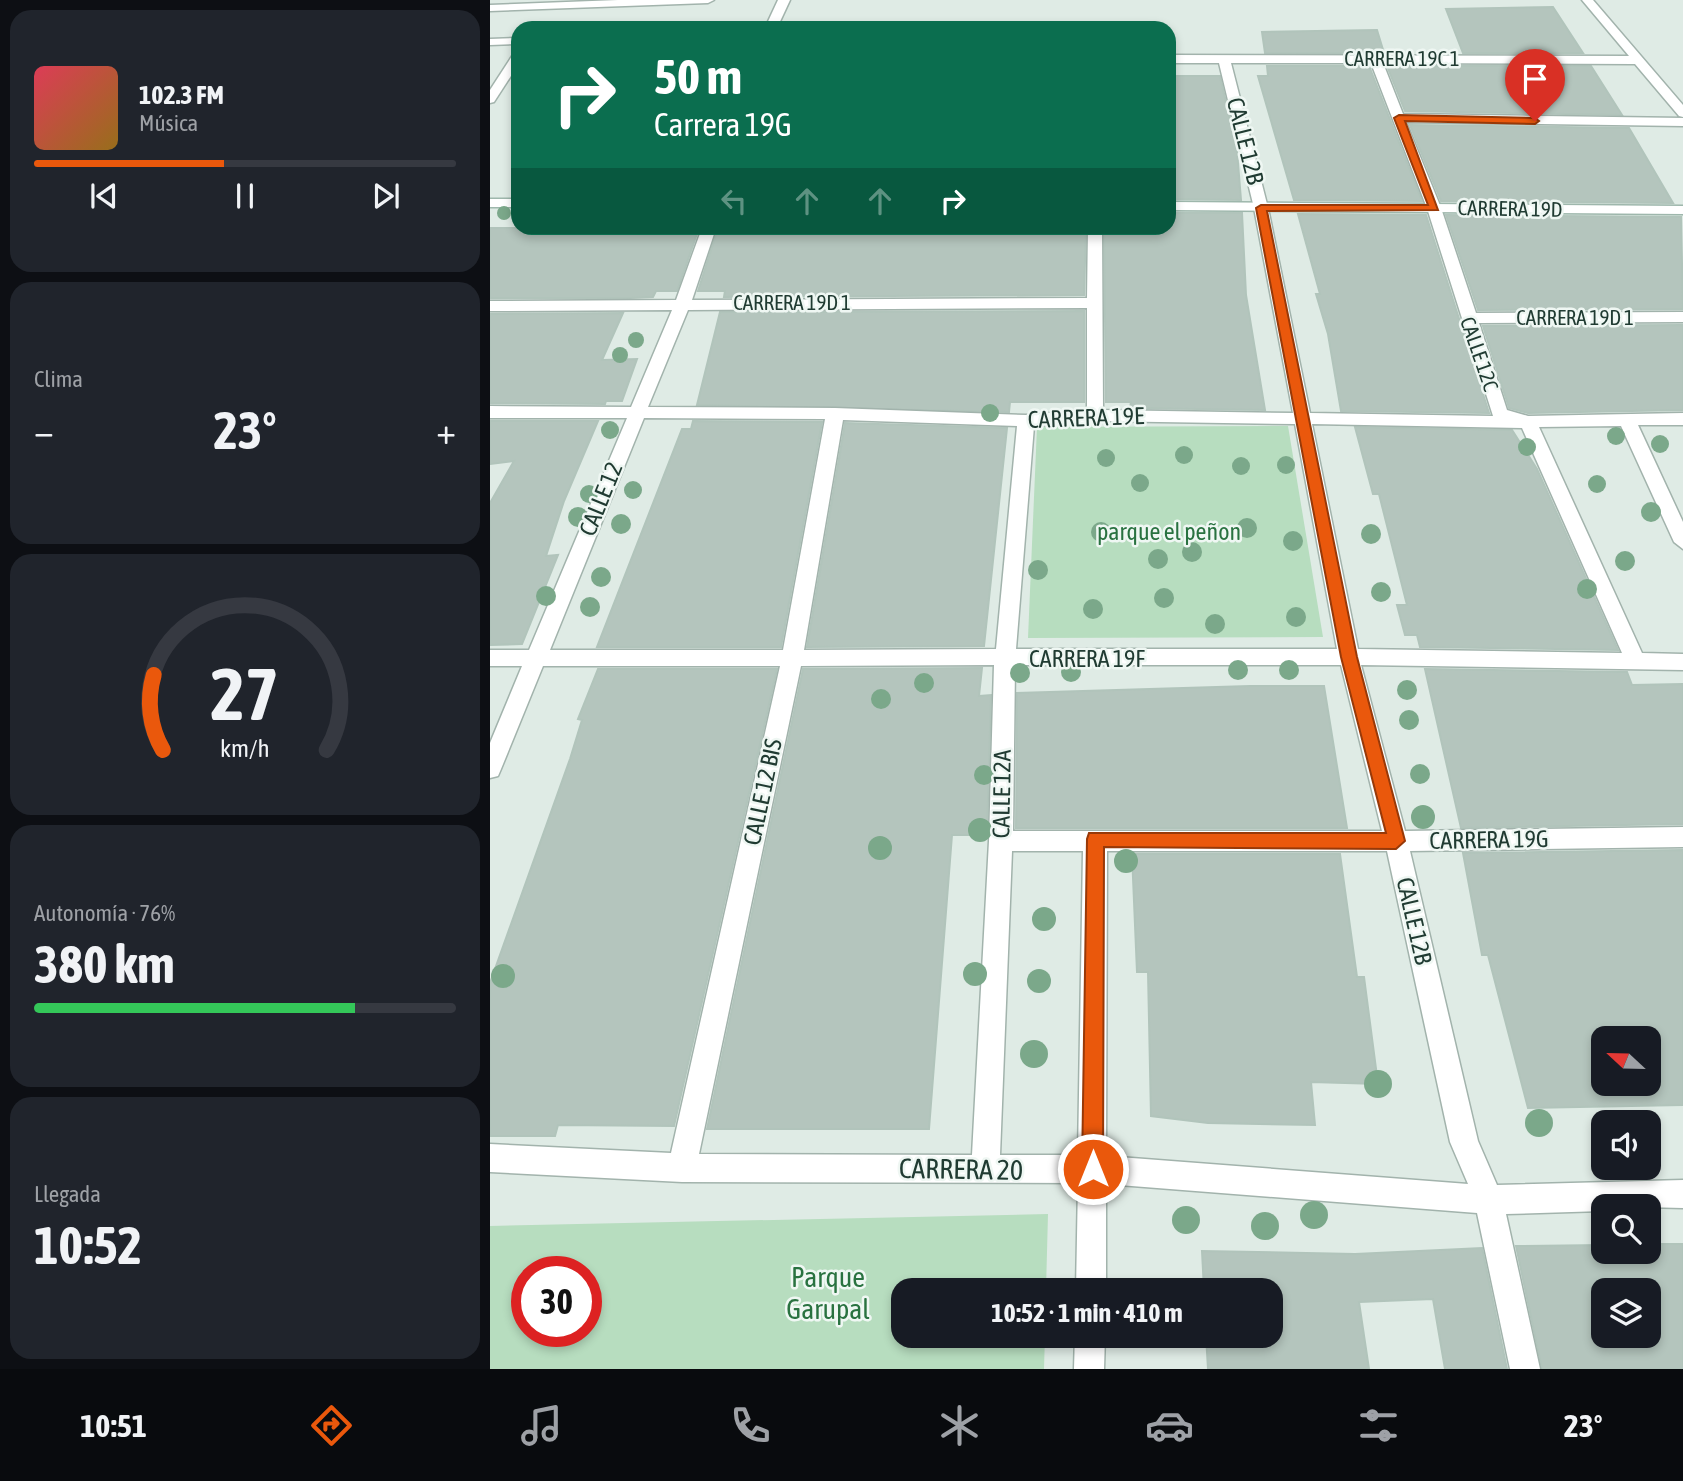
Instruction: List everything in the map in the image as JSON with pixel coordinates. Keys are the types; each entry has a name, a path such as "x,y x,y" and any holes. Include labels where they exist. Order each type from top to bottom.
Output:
{"street":[{"path":"490,8 708,0"},
{"path":"774,21 784,0"},
{"path":"1587,0 1635,60 1683,113"},
{"path":"490,42 511,41"},
{"name":"CALLE 12B","path":"1224,58 1261,208 1349,657 1396,841 1464,1142 1489,1200 1525,1369"},
{"name":"CARRERA 19C 1","path":"1176,59 1635,60"},
{"name":"CALLE 12C","path":"1374,60 1434,208 1467,318 1500,414 1528,422"},
{"path":"490,99 511,67"},
{"path":"1399,118 1683,122"},
{"path":"490,203 511,203"},
{"name":"CARRERA 19D","path":"1176,206 1683,210"},
{"name":"CALLE 12","path":"490,769 683,303 707,235"},
{"path":"1095,415 1096,235"},
{"name":"CARRERA 19D 1","path":"490,306 1094,303"},
{"name":"CARRERA 19D 1","path":"1467,318 1683,317"},
{"name":"CARRERA 19E","path":"490,412 835,414 1026,421 1095,415 1528,422 1683,419"},
{"name":"CALLE 12 BIS","path":"682,1168 792,658 835,414"},
{"name":"CALLE 12A","path":"985,1168 1001,841 1005,659 1026,421"},
{"path":"1627,421 1683,542"},
{"path":"1528,422 1632,652 1633,661"},
{"name":"CARRERA 19F","path":"490,658 1349,657 1683,662"},
{"name":"CARRERA 19G","path":"1001,841 1396,841 1683,837"},
{"path":"1091,1278 1095,839"},
{"name":"CARRERA 20","path":"490,1158 682,1168 1093,1169 1489,1200 1683,1194"},
{"path":"1089,1369 1090,1348"}],"green space":[{"name":"parque el peñon","path":"1288,426 1323,637 1028,638 1037,427"},
{"name":"Parque Garupal","path":"1048,1214 1046,1278 891,1278 891,1348 1045,1348 1044,1369 490,1369 490,1226"}],"building":[{"path":"1553,7 1583,53 1463,53 1446,9"},
{"path":"1377,30 1384,53 1265,53 1262,32"},
{"path":"1267,66 1369,66 1422,201 1294,200 1258,76 1268,76"},
{"path":"1387,66 1591,66 1622,115 1405,111"},
{"path":"1176,76 1220,76 1237,151 1241,200 1176,199"},
{"path":"1410,125 1629,128 1673,203 1441,201"},
{"path":"1176,213 1242,213 1246,295 1265,410 1130,408 1131,402 1106,402 1104,235 1176,235"},
{"path":"1298,214 1426,215 1489,413 1341,411 1328,334 1316,294 1320,294"},
{"path":"1446,215 1681,217 1683,309 1478,310"},
{"path":"490,228 511,228 511,235 697,235 677,291 656,291 653,297 630,298 490,298"},
{"path":"716,235 1086,235 1084,295 724,297 725,291 698,291"},
{"path":"1084,311 1084,402 1010,402 1009,412 697,405 720,312"},
{"path":"623,313 602,360 637,359 622,401 606,401 605,404 490,403 490,314"},
{"path":"1683,325 1683,410 1528,413 1509,408 1483,326"},
{"path":"490,421 598,421 564,501 546,556 558,555 522,644 490,645 490,503 514,461 490,464"},
{"path":"693,421 822,422 781,647 597,647 682,429 691,429"},
{"path":"845,423 1007,428 984,646 807,647"},
{"path":"1355,427 1512,430 1537,469 1618,650 1420,647 1417,635 1405,635 1397,605 1407,605 1379,494 1373,494"},
{"path":"982,668 979,696 991,695 987,835 952,835 929,1129 707,1129 803,669"},
{"path":"598,669 777,669 674,1126 558,1125 555,1136 490,1136 490,983 570,759 582,720 578,719"},
{"path":"1425,669 1627,672 1632,685 1683,684 1683,824 1461,828"},
{"path":"1324,686 1347,828 1016,828 1017,693"},
{"path":"1683,850 1683,1105 1528,1108 1488,955 1482,955 1463,853"},
{"path":"1132,854 1340,854 1357,977 1364,977 1378,1084 1311,1082 1315,1125 1208,1123 1151,1116 1148,972 1137,972"},
{"path":"1661,1244 1683,1244 1683,1369 1542,1369 1516,1246 1591,1245 1591,1264 1661,1264"},
{"path":"1482,1248 1507,1369 1445,1369 1433,1299 1359,1302 1369,1369 1208,1369 1207,1348 1283,1348 1283,1278 1203,1278 1202,1251 1355,1254"}],"route":[{"path":"1093,1169 1095,839 1396,841 1349,657 1261,208 1434,208 1399,118 1535,121"}]}
